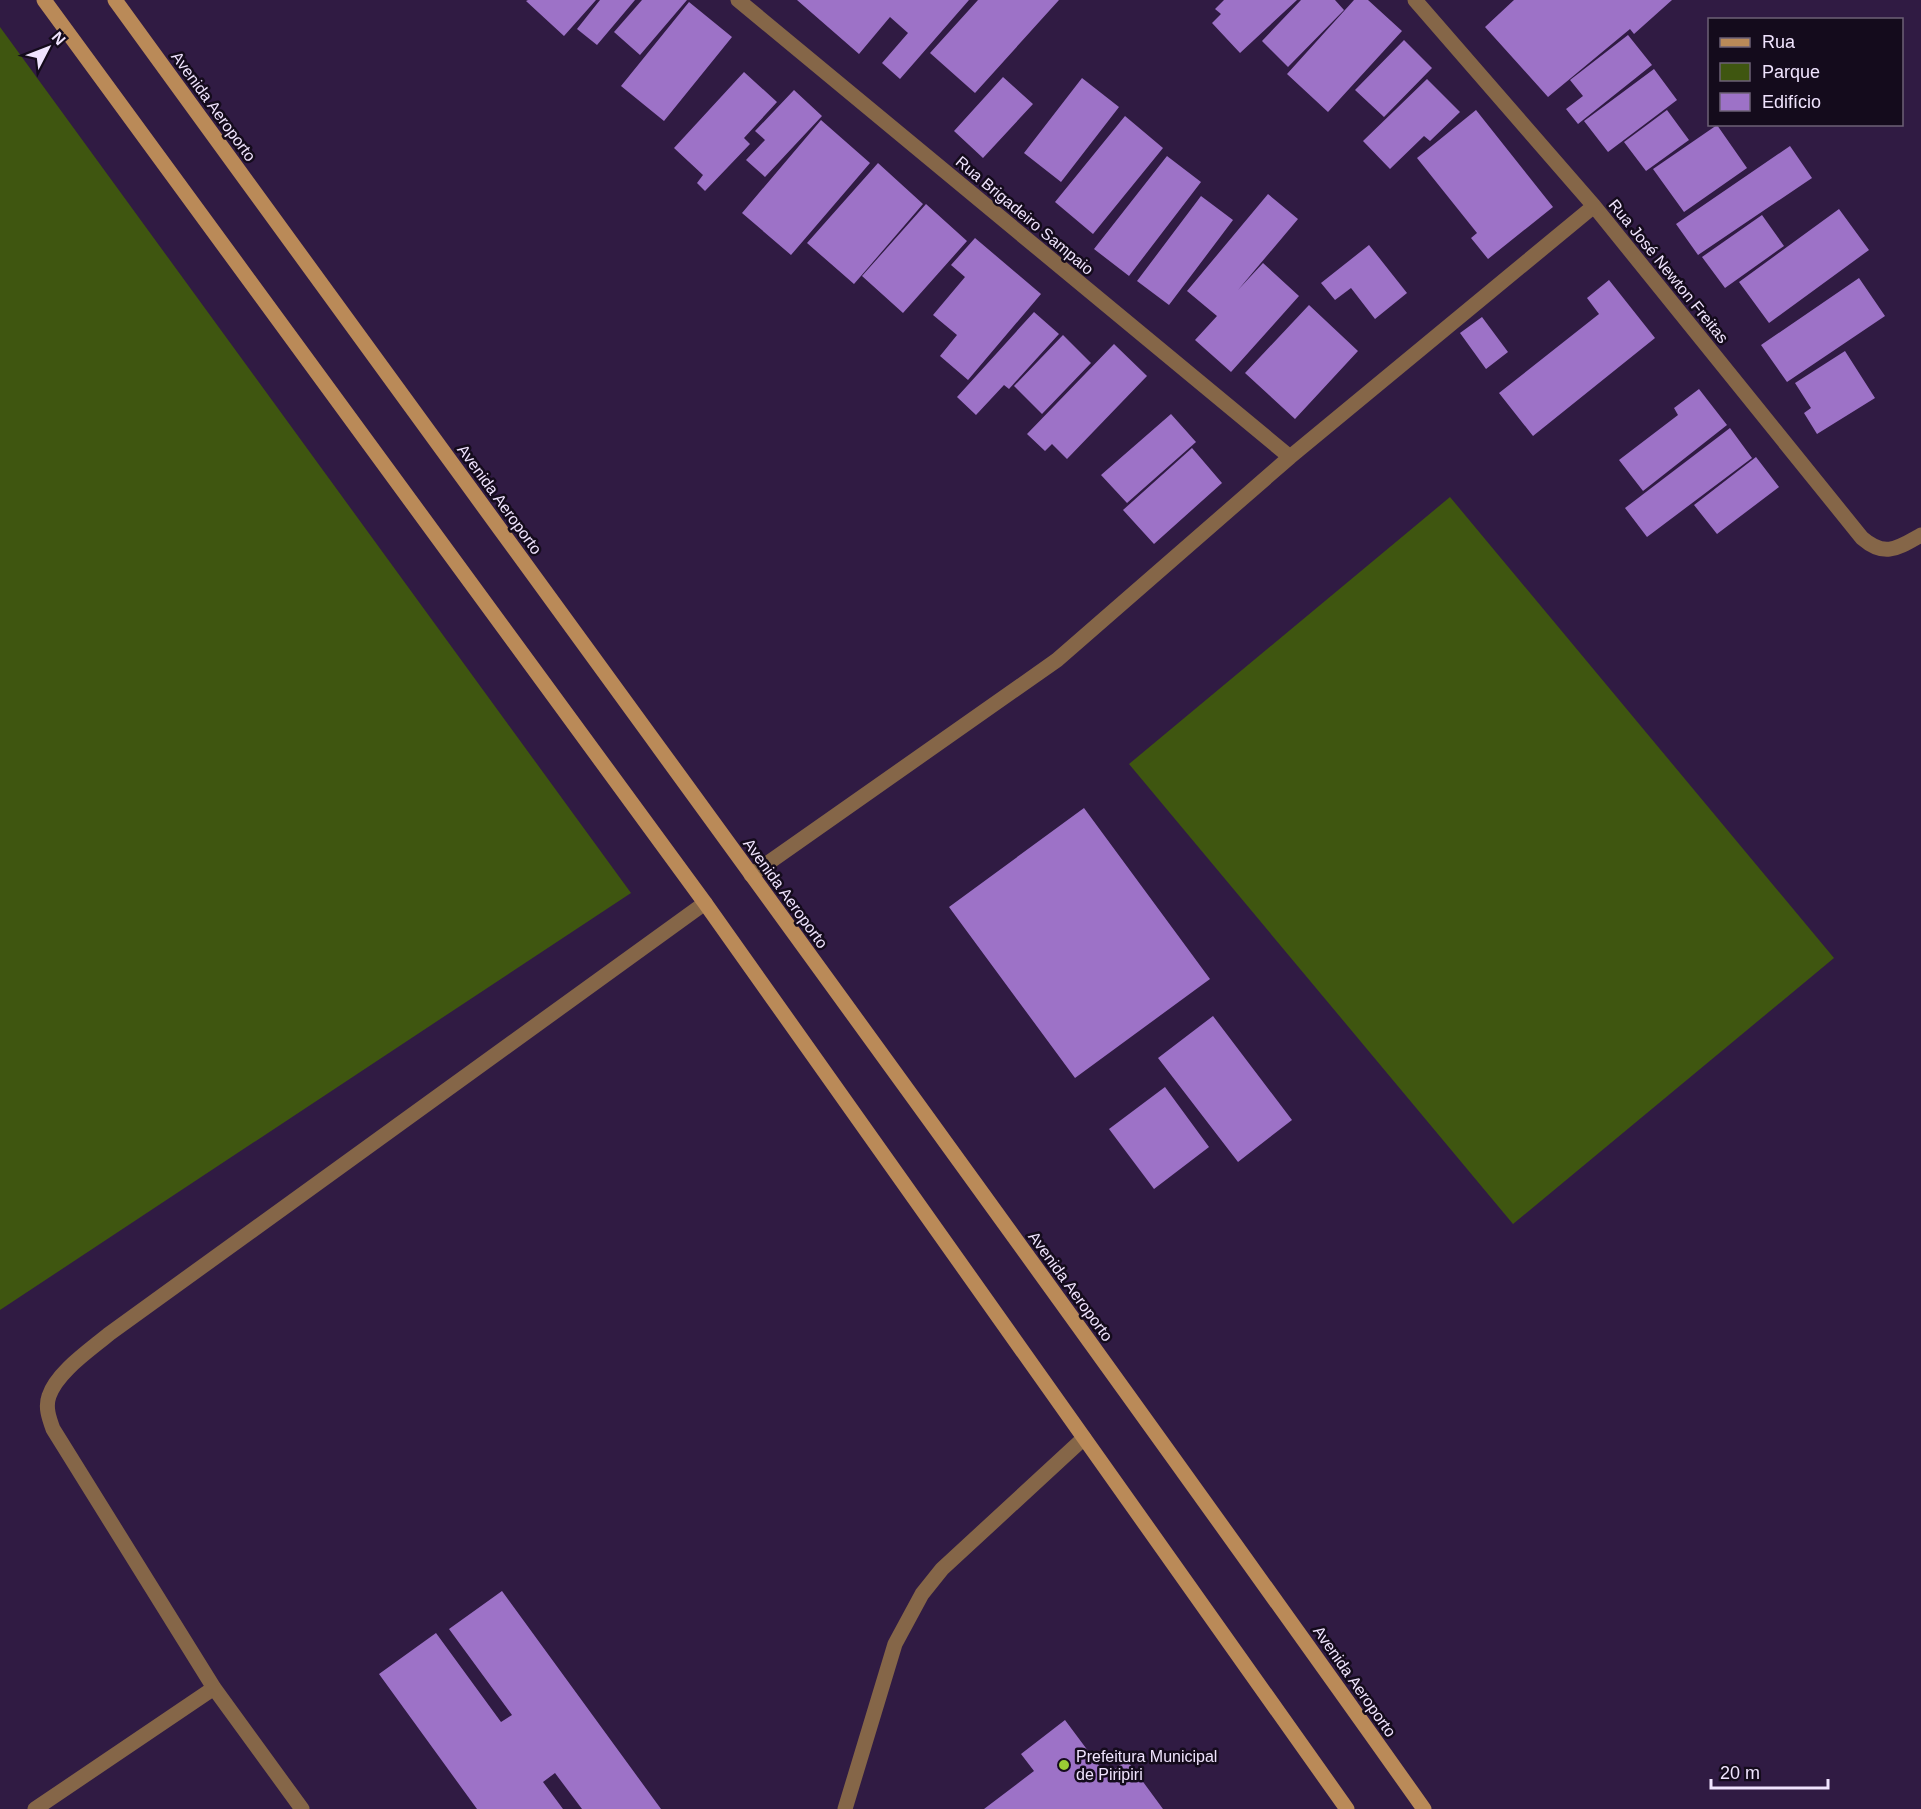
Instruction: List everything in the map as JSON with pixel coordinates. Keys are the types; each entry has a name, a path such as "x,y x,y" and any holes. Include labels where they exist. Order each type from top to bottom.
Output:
{"street":[{"path":"44,0 705,903 1347,1809"},
{"name":"Avenida Aeroporto","path":"115,0 751,875 1424,1809"},
{"name":"Rua Brigadeiro Sampaio","path":"738,0 1290,457"},
{"name":"Rua José Newton Freitas","path":"1415,0 1594,207 1862,537 1872,546 1891,550 1921,535"},
{"path":"751,875 1057,660 1290,457 1594,207"},
{"path":"302,1809 214,1688 53,1429 47,1412 49,1396 71,1365 109,1334 705,903"},
{"path":"844,1809 895,1644 922,1594 942,1569 1084,1438"},
{"path":"35,1809 214,1688"}],"green space":[{"path":"0,27 631,893 0,1310"},
{"path":"1450,497 1834,958 1513,1224 1129,764"}],"building":[{"path":"596,0 564,36 526,1"},
{"path":"600,0 635,0 597,45 577,29"},
{"path":"642,0 687,0 640,55 614,32"},
{"path":"797,0 969,0 900,79 882,63 908,33 890,17 859,54"},
{"path":"978,0 1059,0 975,93 930,53"},
{"path":"1224,0 1297,0 1240,53 1212,23 1221,14 1215,9"},
{"path":"1301,0 1335,0 1344,10 1288,67 1262,41"},
{"path":"1354,0 1368,0 1402,31 1328,112 1287,74"},
{"path":"1514,0 1672,0 1634,34 1630,29 1548,97 1485,27"},
{"path":"689,2 732,37 664,121 621,86"},
{"path":"1628,35 1652,65 1578,124 1566,109 1583,96 1570,80"},
{"path":"1404,40 1432,68 1384,117 1355,90"},
{"path":"1654,69 1677,100 1608,152 1584,121"},
{"path":"744,72 777,102 744,138 750,144 705,191 697,183 703,175 674,148"},
{"path":"1003,77 1033,104 983,158 954,131"},
{"path":"1082,78 1119,107 1061,182 1024,153"},
{"path":"1427,79 1460,112 1430,141 1424,136 1390,169 1363,141"},
{"path":"794,90 822,116 765,177 746,160 765,140 755,131"},
{"path":"1476,110 1553,207 1488,259 1471,238 1477,233 1417,158"},
{"path":"1667,110 1689,140 1646,171 1624,142"},
{"path":"1125,116 1163,148 1093,234 1055,202"},
{"path":"821,120 870,163 791,255 742,213"},
{"path":"1716,126 1747,168 1684,212 1653,169"},
{"path":"1790,146 1812,178 1698,255 1676,224"},
{"path":"1167,156 1201,182 1129,276 1094,249"},
{"path":"878,163 923,204 854,284 807,243"},
{"path":"1268,194 1298,219 1238,290 1263,263 1299,296 1231,372 1195,340 1217,316 1187,291"},
{"path":"1201,196 1233,220 1169,305 1137,281"},
{"path":"926,204 967,241 903,313 862,276"},
{"path":"1839,209 1869,250 1769,323 1739,282"},
{"path":"1762,215 1784,246 1725,288 1702,257"},
{"path":"975,238 1041,294 968,380 940,356 957,335 933,315 965,277 951,265"},
{"path":"1369,245 1407,293 1375,319 1351,288 1335,300 1321,283"},
{"path":"1859,278 1885,316 1787,382 1761,345"},
{"path":"1609,280 1655,338 1533,436 1499,393 1599,314 1587,298"},
{"path":"1309,305 1358,351 1295,419 1245,373"},
{"path":"1034,312 1059,334 1009,389 1004,385 976,415 957,397"},
{"path":"1482,317 1508,352 1486,369 1460,333"},
{"path":"1063,335 1091,363 1042,414 1014,386"},
{"path":"1114,344 1147,376 1067,459 1052,444 1045,451 1027,434"},
{"path":"1845,351 1875,398 1817,434 1804,413 1811,408 1795,383"},
{"path":"1699,389 1727,425 1643,491 1619,460 1678,415 1674,408"},
{"path":"1171,414 1196,442 1127,503 1101,475"},
{"path":"1730,428 1752,458 1647,537 1625,508"},
{"path":"1192,448 1222,483 1154,544 1123,510"},
{"path":"1756,457 1779,487 1717,534 1694,505"},
{"path":"1084,808 1210,979 1075,1078 949,907"},
{"path":"1213,1016 1292,1120 1238,1162 1158,1058"},
{"path":"1165,1087 1209,1147 1154,1189 1109,1129"},
{"path":"502,1591 661,1809 582,1809 555,1773 543,1782 563,1809 477,1809 379,1674 436,1633 501,1722 512,1715 449,1629"},
{"name":"Prefeitura Municipal de Piripiri","path":"1065,1720 1106,1775 1127,1760 1163,1809 984,1809 1034,1771 1021,1754"}],"place":[{"name":"Prefeitura Municipal de Piripiri","path":"1064,1765"}]}
